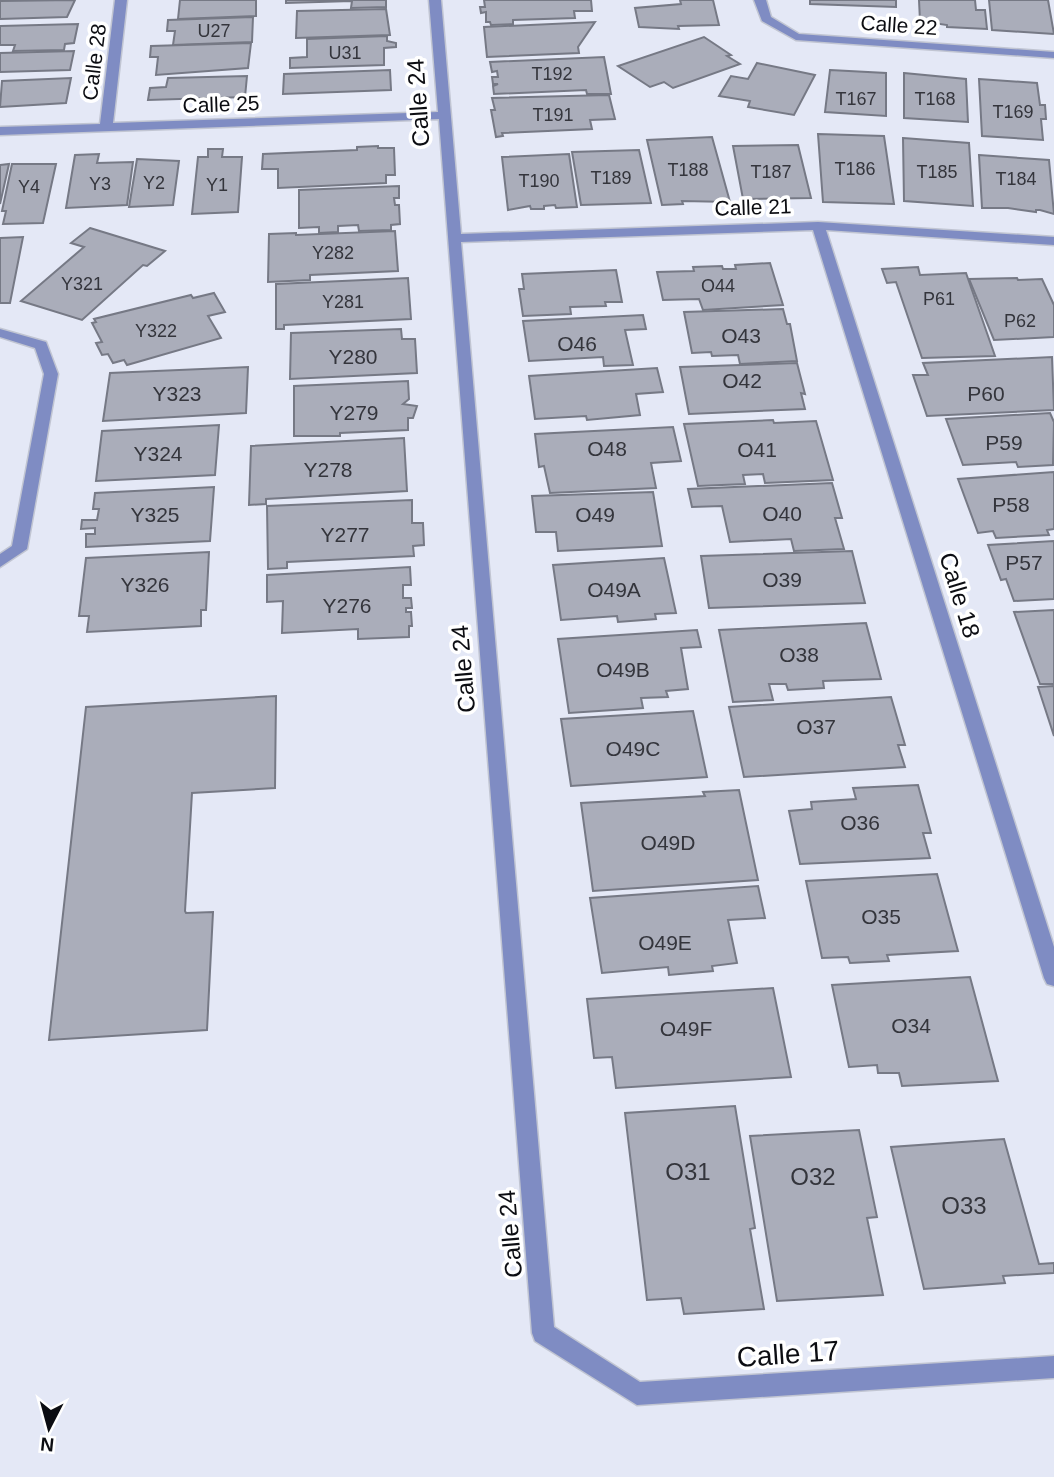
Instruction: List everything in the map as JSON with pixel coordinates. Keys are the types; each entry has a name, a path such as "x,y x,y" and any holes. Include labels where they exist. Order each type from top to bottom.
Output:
{"street":[{"name":"Calle 28","path":"106,128 121,0"},
{"name":"Calle 24","path":"435,0 543,1333"},
{"name":"Calle 22","path":"760,0 766,19 796,37 1054,55"},
{"name":"Calle 25","path":"0,131 444,115"},
{"name":"Calle 21","path":"454,238 818,226 1054,241"},
{"name":"Calle 18","path":"818,226 1054,978"},
{"path":"0,333 41,345 51,374 19,549 0,562"},
{"name":"Calle 17","path":"543,1333 637,1394 1054,1367"}],"building":[{"path":"75,0 67,17 0,19 0,1"},
{"path":"180,0 256,0 256,16 178,19"},
{"path":"286,0 386,0 386,7 351,8 352,1 286,3"},
{"path":"484,0 591,0 592,11 574,11 575,18 513,20 513,24 491,25 486,22 486,12 481,13 480,7 485,7"},
{"path":"680,0 713,0 719,25 678,26 679,29 639,27 635,8 681,4"},
{"path":"810,0 896,0 896,7 810,4"},
{"path":"919,0 975,0 976,10 985,10 987,29 947,27 920,21"},
{"path":"989,0 1048,0 1054,34 992,30"},
{"path":"386,9 390,35 296,38 297,11"},
{"path":"253,17 252,42 173,45 175,31 167,31 168,20"},
{"path":"595,22 578,47 579,53 487,57 484,27"},
{"path":"78,24 74,43 65,44 64,50 13,51 15,45 0,45 0,26"},
{"path":"387,36 387,41 396,43 396,47 384,48 384,65 290,68 290,58 307,57 307,39"},
{"path":"704,37 740,64 673,88 664,82 650,87 618,66"},
{"path":"251,43 248,68 156,75 158,57 150,57 151,46"},
{"path":"74,51 70,70 0,72 0,53"},
{"path":"604,57 611,94 587,94 586,90 494,94 493,86 498,84 493,84 492,77 498,77 497,71 492,72 490,62"},
{"path":"757,63 815,75 794,115 748,107 750,101 719,96 731,76 748,79"},
{"path":"390,70 391,90 283,94 284,74"},
{"path":"830,70 886,73 886,116 825,112"},
{"path":"904,73 966,79 968,122 904,118"},
{"path":"247,76 245,97 148,100 150,88 166,87 168,78"},
{"path":"71,78 66,103 0,107 2,81"},
{"path":"979,79 1037,83 1040,105 1045,105 1046,119 1041,119 1043,140 982,136"},
{"path":"609,95 615,119 590,120 592,129 502,133 503,136 496,137 491,110 495,110 492,98"},
{"path":"818,134 884,136 894,204 823,202"},
{"path":"712,137 730,202 682,201 683,204 662,205 647,140"},
{"path":"903,138 969,143 973,206 904,201"},
{"path":"798,145 811,198 743,199 733,146"},
{"path":"357,147 394,148 395,175 386,175 386,183 278,188 278,169 262,169 263,154 357,150"},
{"path":"208,149 223,149 222,157 242,157 238,212 192,214 198,157 208,157"},
{"path":"639,150 651,203 581,205 572,152"},
{"path":"99,154 97,163 133,162 127,205 66,208 75,155"},
{"path":"569,154 577,207 556,208 555,205 544,206 544,209 531,209 530,206 508,210 502,157"},
{"path":"979,155 1049,160 1054,214 1040,210 1036,212 982,208"},
{"path":"137,159 179,161 173,205 129,207"},
{"path":"9,164 0,204 0,165"},
{"path":"12,164 56,164 43,223 3,224 6,211 2,211"},
{"path":"399,186 399,198 394,198 395,205 399,205 400,224 391,225 391,230 359,231 358,225 338,226 338,232 319,233 319,227 299,228 299,190"},
{"path":"90,228 165,251 147,266 143,265 82,320 21,301 84,247 71,243"},
{"path":"395,231 398,271 310,275 310,280 268,282 269,234"},
{"path":"23,237 10,303 0,303 0,238"},
{"path":"770,263 783,305 703,310 699,299 663,300 657,272 694,271 693,267 722,266 723,269 736,269 735,265"},
{"path":"918,267 920,275 966,273 995,356 922,358 896,282 887,283 882,269"},
{"path":"616,270 622,302 605,302 606,306 570,307 571,314 523,316 519,289 524,289 522,274"},
{"path":"408,278 411,319 284,325 284,329 276,329 276,284"},
{"path":"969,279 1042,279 1054,305 1054,337 994,340"},
{"path":"214,293 225,312 208,316 221,338 127,365 124,360 113,363 108,354 102,355 96,343 102,342 92,323 96,322 94,319 191,295 193,298"},
{"path":"783,309 787,324 790,324 797,361 740,364 738,355 712,356 711,352 692,353 684,312"},
{"path":"643,315 646,329 625,330 633,365 604,366 603,357 529,361 523,321"},
{"path":"401,329 402,339 415,339 417,373 290,379 291,333"},
{"path":"1052,357 1054,410 927,416 913,375 928,375 923,363"},
{"path":"797,363 805,394 801,393 805,409 689,414 680,367"},
{"path":"248,367 246,413 103,421 110,373"},
{"path":"657,368 663,392 636,394 640,415 587,420 586,416 535,419 529,376"},
{"path":"408,381 409,399 403,404 417,406 413,418 408,418 408,430 340,433 340,436 294,436 294,386"},
{"path":"1050,413 1054,422 1053,465 1018,467 1016,462 963,465 946,419"},
{"path":"773,420 774,423 816,421 833,480 765,483 763,474 743,475 745,484 698,486 684,424"},
{"path":"219,425 215,475 96,481 102,431"},
{"path":"673,427 681,461 651,463 656,488 550,493 544,466 539,467 535,434"},
{"path":"404,438 407,491 266,499 266,504 249,505 251,446"},
{"path":"1054,472 1054,529 1047,530 1049,535 996,538 993,531 978,533 958,479"},
{"path":"832,483 842,518 835,518 844,549 794,551 791,539 730,542 722,506 692,507 688,489"},
{"path":"214,487 210,541 86,547 86,534 95,534 95,528 81,529 82,520 97,520 99,509 93,509 95,493"},
{"path":"653,492 662,546 558,551 556,532 536,532 532,496"},
{"path":"412,500 412,523 423,523 424,545 413,546 414,556 287,562 287,568 268,569 267,506"},
{"path":"1054,541 1054,599 1014,601 1006,579 1001,580 988,545"},
{"path":"852,551 865,603 709,608 701,556"},
{"path":"209,552 206,610 201,610 201,626 87,632 89,616 79,616 86,558"},
{"path":"664,558 676,613 655,614 656,619 618,622 617,616 561,620 553,565"},
{"path":"410,567 411,585 403,585 403,598 411,598 412,608 406,608 406,612 411,612 412,626 409,626 409,637 358,639 358,629 282,633 283,601 267,602 267,575"},
{"path":"1054,610 1054,684 1040,684 1014,612"},
{"path":"866,623 881,679 823,681 824,688 788,690 786,684 769,684 773,700 733,702 719,630"},
{"path":"697,630 701,647 681,648 688,689 666,691 668,697 641,698 643,708 569,713 558,639"},
{"path":"1054,686 1054,736 1038,687"},
{"path":"276,696 275,788 192,793 185,911 213,912 207,1030 49,1040 86,707"},
{"path":"891,697 905,745 898,745 905,767 744,777 729,707"},
{"path":"693,711 707,777 571,786 561,719"},
{"path":"918,785 931,833 923,833 930,858 800,864 789,811 812,809 811,802 856,799 853,788"},
{"path":"739,790 758,880 593,891 581,803 705,796 703,792"},
{"path":"937,874 958,951 887,955 889,961 850,963 848,957 822,958 806,881"},
{"path":"758,886 765,918 728,920 737,963 712,966 713,971 669,975 668,967 602,973 590,898"},
{"path":"970,977 998,1081 902,1086 899,1073 878,1073 877,1065 849,1067 832,985"},
{"path":"773,988 791,1077 616,1088 612,1057 594,1058 587,999"},
{"path":"735,1106 755,1228 750,1229 764,1309 684,1314 681,1298 647,1300 625,1113"},
{"path":"859,1130 877,1217 867,1218 883,1295 777,1301 750,1136"},
{"path":"1004,1139 1039,1264 1054,1263 1054,1273 1003,1276 1005,1283 924,1289 891,1147"}]}
